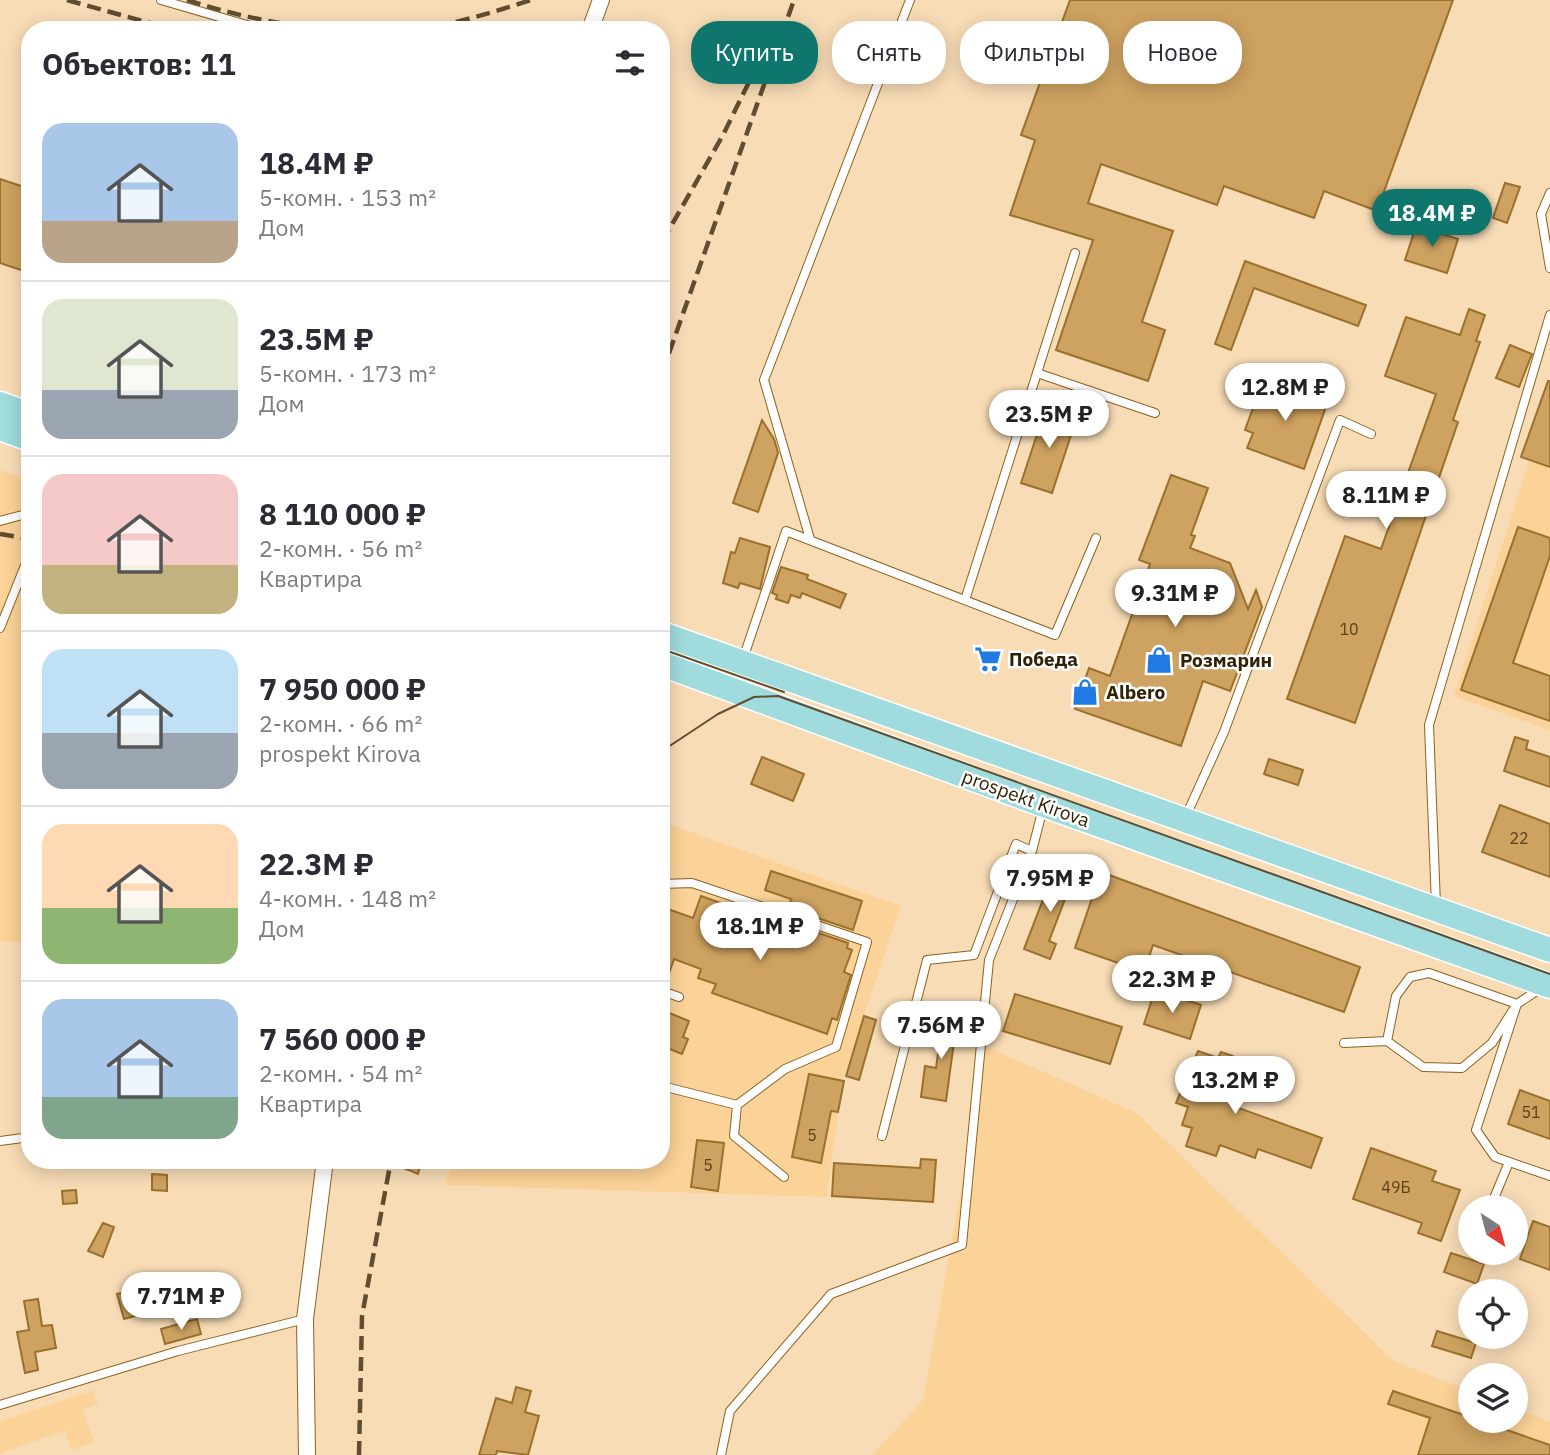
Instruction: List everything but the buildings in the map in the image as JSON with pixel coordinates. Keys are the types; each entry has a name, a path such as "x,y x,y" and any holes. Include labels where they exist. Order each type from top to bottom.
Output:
{"main road":[{"path":"0,404 21,412"},
{"path":"0,428 21,436"},
{"name":"prospekt Kirova","path":"670,637 1436,912 1550,950"},
{"name":"prospekt Kirova","path":"670,667 1044,806 1549,983"},
{"path":"1424,940 1436,912"}],"street":[{"path":"593,21 601,0"},
{"path":"307,1455 305,1319 324,1169"}],"lane":[{"path":"161,0 233,21"},
{"path":"810,540 764,380 910,0"},
{"path":"1550,192 1542,214 1550,268"},
{"path":"965,600 1076,253"},
{"path":"1436,912 1429,725 1550,315"},
{"path":"1037,373 1155,413"},
{"path":"1184,822 1224,732 1340,420 1371,434"},
{"path":"0,521 21,515"},
{"path":"743,662 786,531 1055,635 1096,538"},
{"path":"0,628 21,576"},
{"path":"721,1455 730,1411 831,1294 962,1245 989,960 1032,851 1044,806"},
{"path":"882,1136 927,960 974,955 1016,844 1032,851"},
{"path":"670,884 692,883 867,942 836,1047 785,1069 737,1104 734,1136 784,1177"},
{"path":"1387,1041 1395,996 1410,977 1429,973 1517,1004"},
{"path":"1344,1043 1387,1041 1423,1067 1462,1068 1492,1043 1517,1004 1549,983"},
{"path":"670,994 679,997"},
{"path":"1517,1004 1476,1130 1495,1157 1550,1176"},
{"path":"670,1088 737,1104"},
{"path":"0,1141 21,1138"},
{"path":"1495,1195 1509,1162"},
{"path":"0,1405 177,1352 305,1319"}],"shaded area":[{"path":"1550,395 1550,730 1454,696"},
{"path":"0,470 21,478 21,942 0,942"},
{"path":"670,825 901,906 843,1077 827,1197 445,1185 450,1169 670,1169"},
{"path":"987,1047 1137,1113 1394,1361 1458,1386 1458,1433 1528,1433 1528,1413 1550,1422 1550,1455 872,1455 923,1400"},
{"path":"93,1390 98,1404 83,1410 94,1442 72,1450 65,1431 0,1453 0,1421"}],"tram line":[{"path":"670,652 784,692"},
{"path":"670,746 718,714 754,697 778,696 1550,974"}],"railway":[{"path":"67,0 143,21"},
{"path":"187,0 269,21"},
{"path":"459,21 531,0"},
{"path":"670,350 794,0"},
{"path":"670,228 723,135 748,84"},
{"path":"0,534 21,538"},
{"path":"359,1455 362,1316 389,1169"}],"place":[{"name":"Победа","path":"988,659"},
{"name":"Розмарин","path":"1159,660"},
{"name":"Albero","path":"1085,692"}]}
